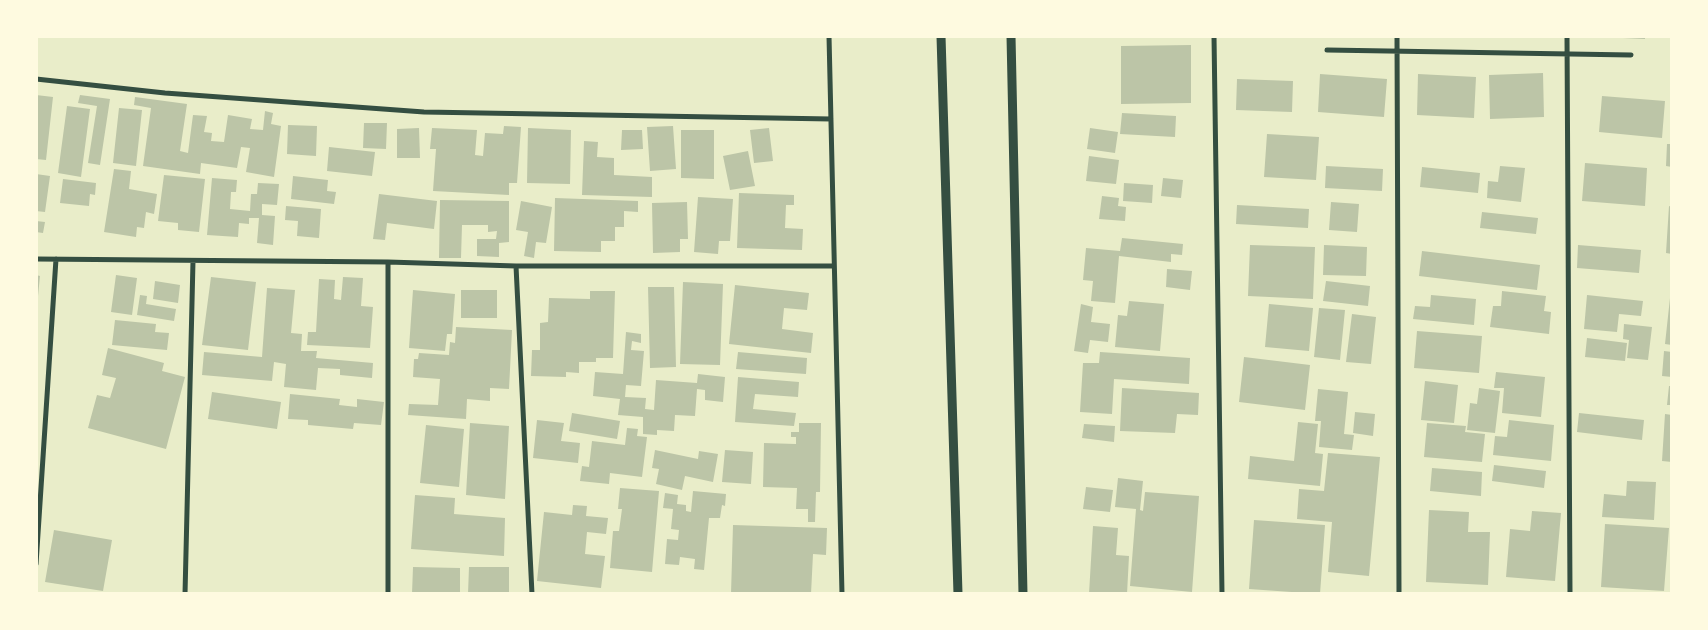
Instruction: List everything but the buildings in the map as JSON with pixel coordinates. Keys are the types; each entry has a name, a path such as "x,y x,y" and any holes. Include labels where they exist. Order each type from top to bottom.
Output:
{"street":[{"path":"829,36 842,594"},
{"path":"941,36 958,594"},
{"path":"1011,36 1023,594"},
{"path":"1214,36 1222,594"},
{"path":"1397,36 1399,594"},
{"path":"1567,36 1570,594"},
{"path":"1327,50 1632,55"},
{"path":"36,79 165,93 424,112 830,119"},
{"path":"36,259 388,262 516,266 834,266"},
{"path":"36,564 56,259"},
{"path":"185,594 193,261"},
{"path":"388,262 388,594"},
{"path":"516,266 532,594"}]}
